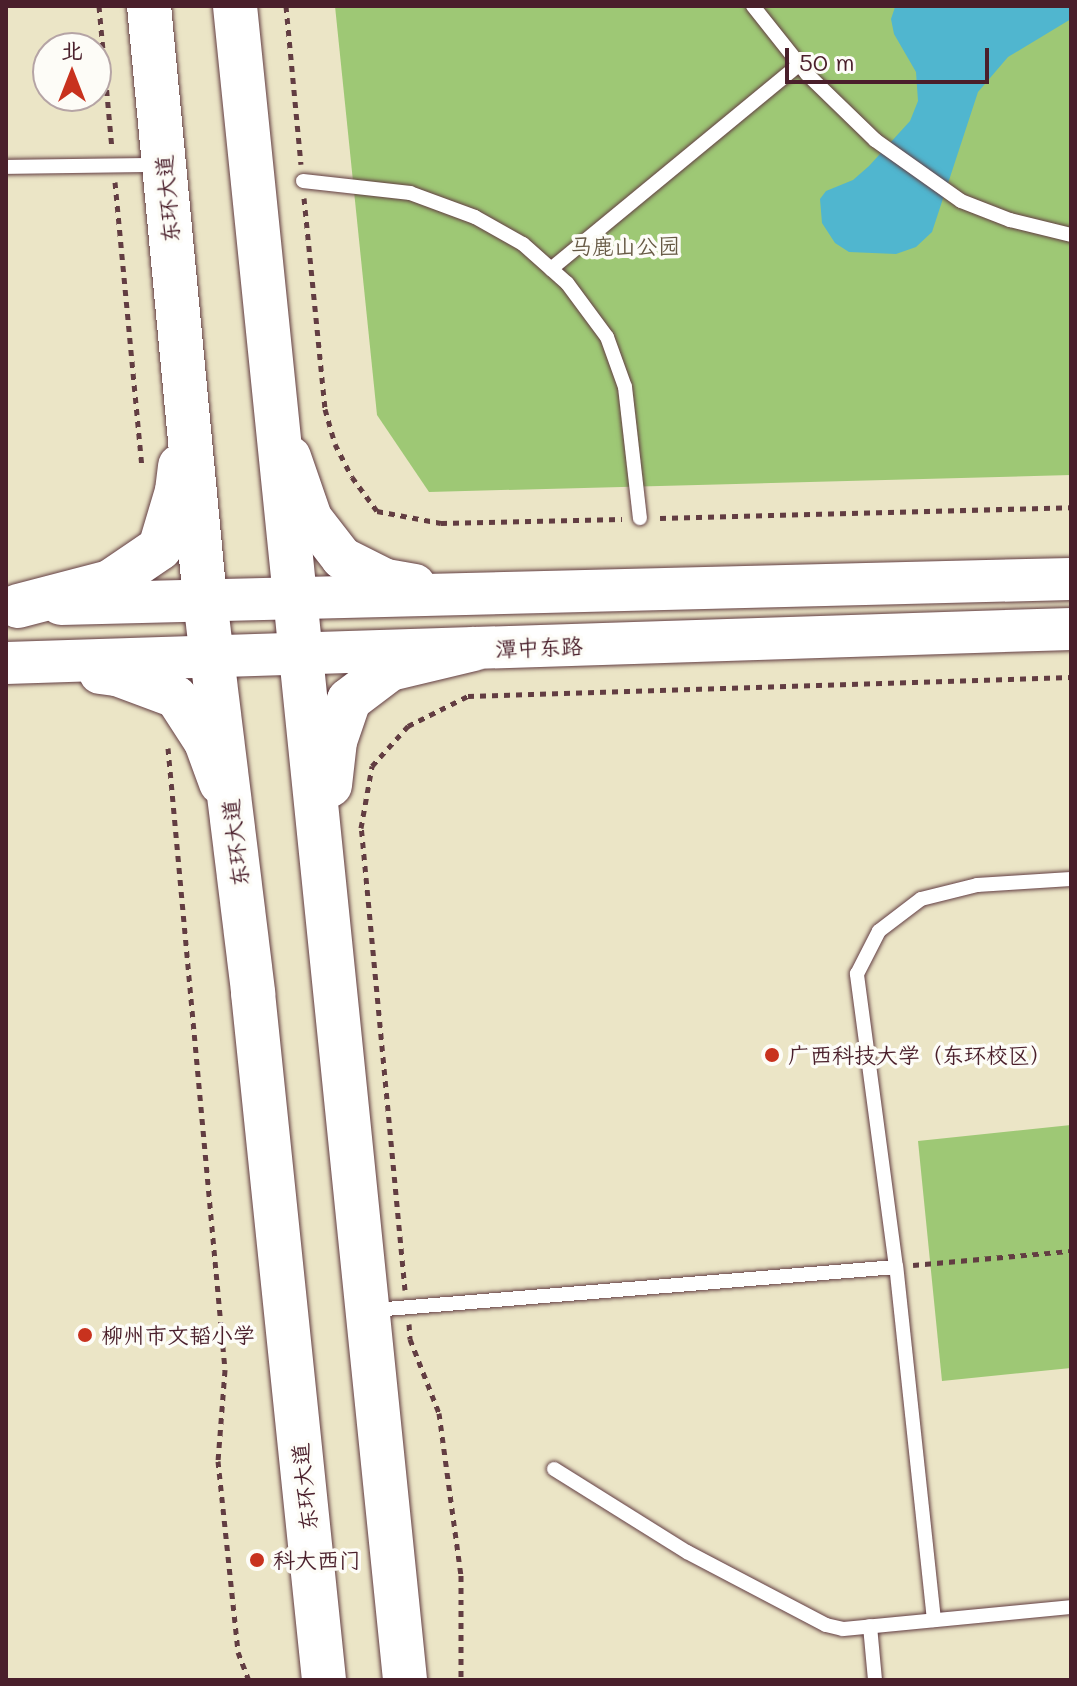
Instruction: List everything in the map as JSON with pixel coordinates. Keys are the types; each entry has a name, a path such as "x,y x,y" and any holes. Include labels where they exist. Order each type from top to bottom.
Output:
{"highway":[{"name":"东环大道","path":"149,6 205,600 232,815 324,1680"},
{"path":"235,6 322,859 388,1309 405,1680"},
{"path":"12,606 110,582 160,548 177,491 186,400"},
{"path":"322,859 335,741 349,700 390,669 474,649"}],"main road":[{"path":"275,411 311,518 342,558 386,580 475,594"},
{"path":"12,606 1071,579"},
{"name":"潭中东路","path":"17,663 1071,629"},
{"path":"17,663 117,675 176,697 205,742 232,815"}],"lane":[{"path":"753,6 800,64 875,140 961,201 1010,220 1071,235"},
{"path":"551,269 800,64"},
{"path":"6,167 164,165"},
{"path":"303,181 423,198 475,217 523,244 567,283 607,337 620,374 633,440 640,518"},
{"path":"934,1620 896,1267 857,974 879,931 921,899 977,885 1071,879"},
{"path":"388,1309 896,1267"},
{"path":"554,1469 687,1552 826,1625 843,1629 1071,1607"},
{"path":"870,1626 875,1680"}],"path":[{"path":"99,6 143,470"},
{"path":"286,6 325,409 335,444 352,477 377,511 441,523 1071,507"},
{"path":"461,1680 461,1575 439,1413 410,1339 388,1309 361,828 372,766 408,726 468,696 1071,677"},
{"path":"166,735 225,1370 218,1461 238,1652 249,1680"},
{"path":"896,1267 1071,1251"}],"green space":[{"name":"马鹿山公园","path":"335,6 1071,6 1071,475 429,492 377,415"},
{"path":"1071,1125 1071,1368 942,1381 918,1141"}],"water":[{"path":"1071,6 1071,19 1008,57 978,92 932,232 916,247 896,254 849,252 835,243 822,223 820,199 826,191 853,180 869,166 910,121 918,101 916,72 894,34 891,19 895,7"}],"place":[{"name":"广西科技大学（东环校区）","path":"772,1055"},
{"name":"柳州市文韬小学","path":"85,1335"},
{"name":"科大西门","path":"257,1560"}]}
